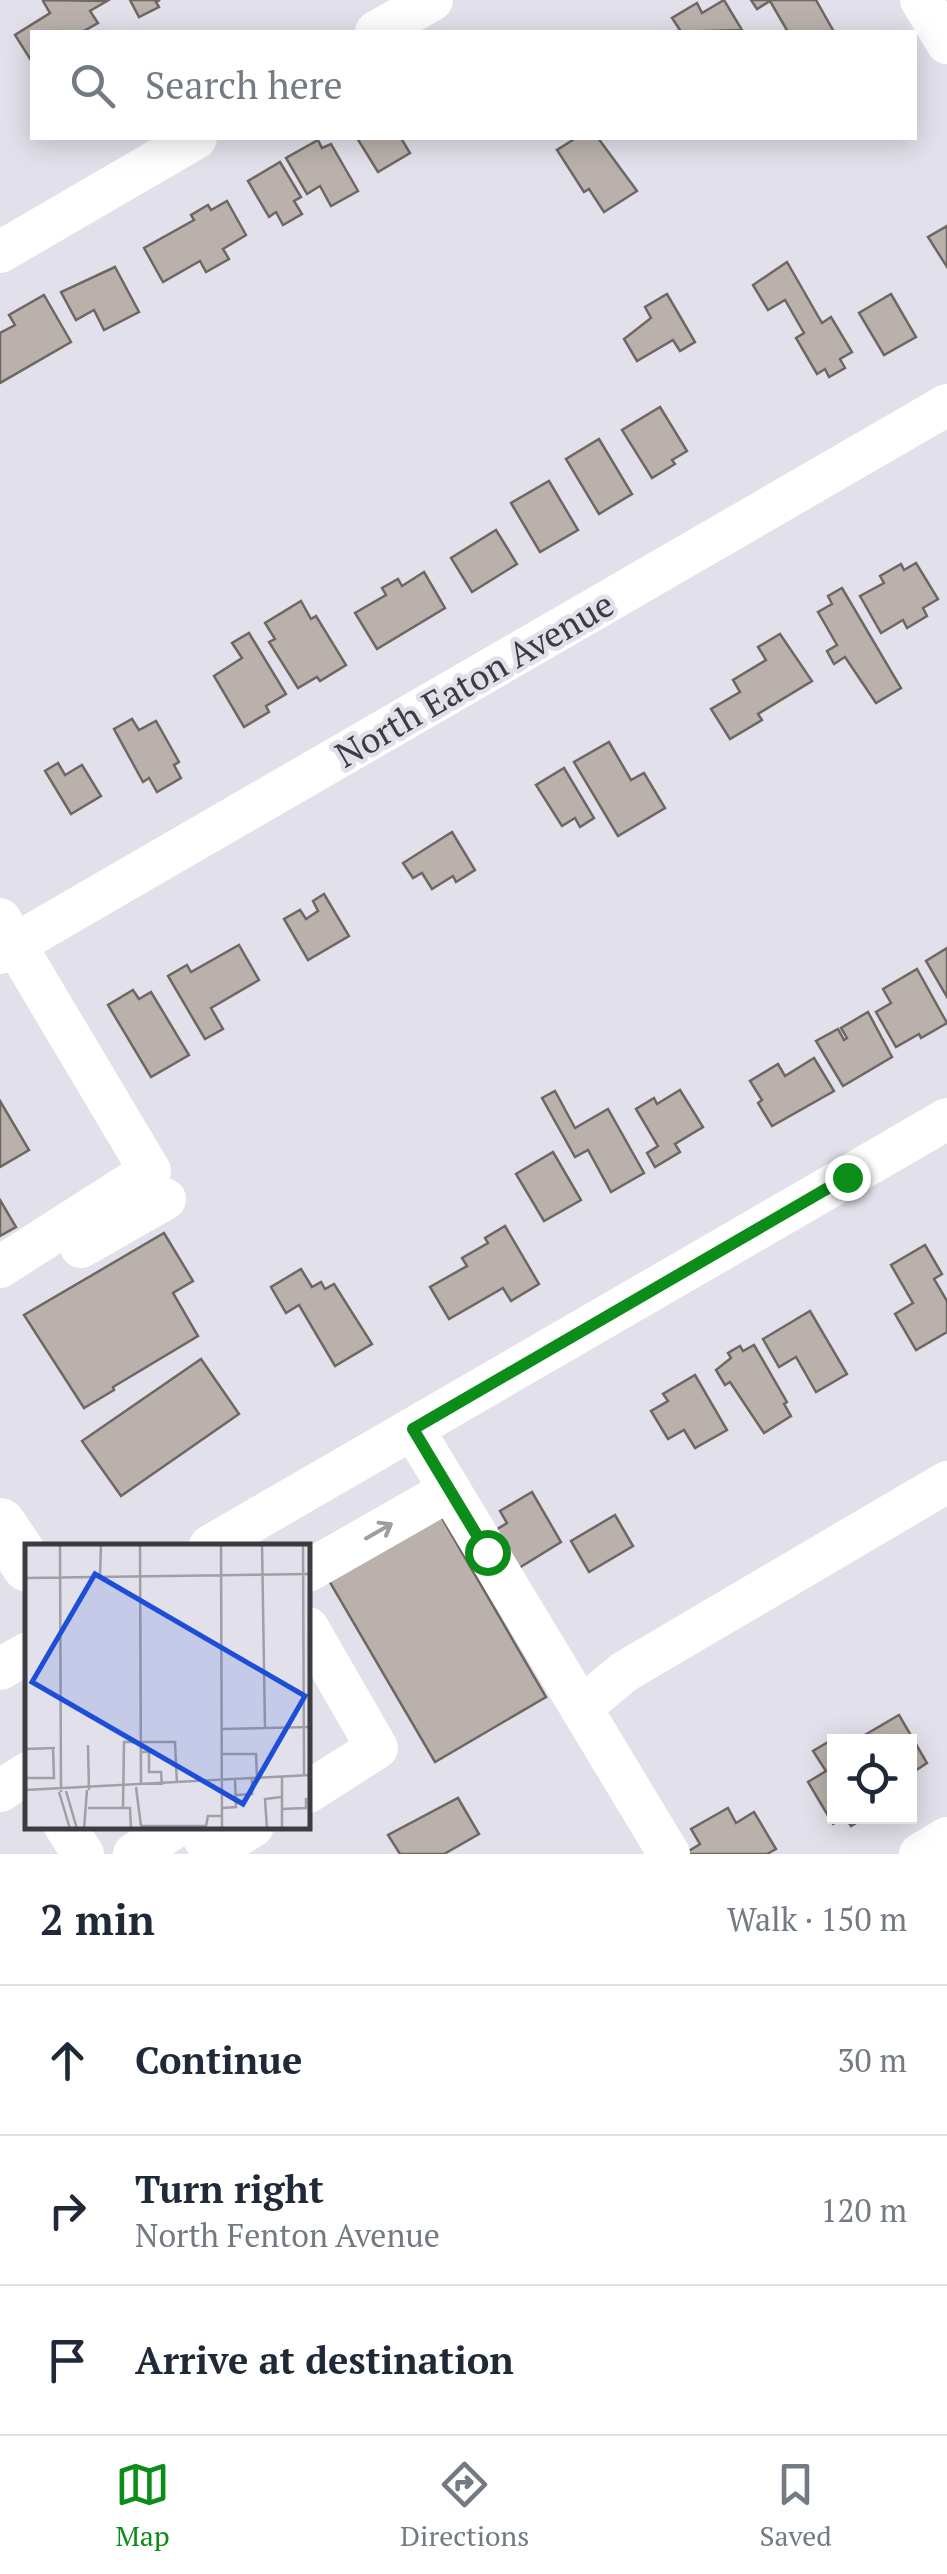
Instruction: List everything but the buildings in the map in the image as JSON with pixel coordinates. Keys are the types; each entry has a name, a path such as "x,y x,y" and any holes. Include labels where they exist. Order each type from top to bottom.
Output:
{"main road":[{"path":"0,1524 25,1562"}],"street":[{"path":"380,30 432,0"},
{"path":"922,0 947,43"},
{"path":"0,252 193,140"},
{"name":"North Eaton Avenue","path":"5,939 947,405"},
{"path":"0,1267 150,1171 5,939"},
{"path":"219,1544 254,1536 413,1429 947,1119"},
{"path":"0,1297 165,1198"},
{"path":"413,1429 669,1854"},
{"path":"581,1708 624,1672 947,1482"},
{"path":"310,1570 450,1490"},
{"path":"310,1631 377,1748 310,1791"},
{"path":"0,1669 25,1655"},
{"path":"0,1791 25,1775"},
{"path":"67,1829 83,1854"},
{"path":"134,1854 214,1837"},
{"path":"920,1854 947,1838"}],"route":[{"path":"487,1552 413,1429 847,1177"}]}
